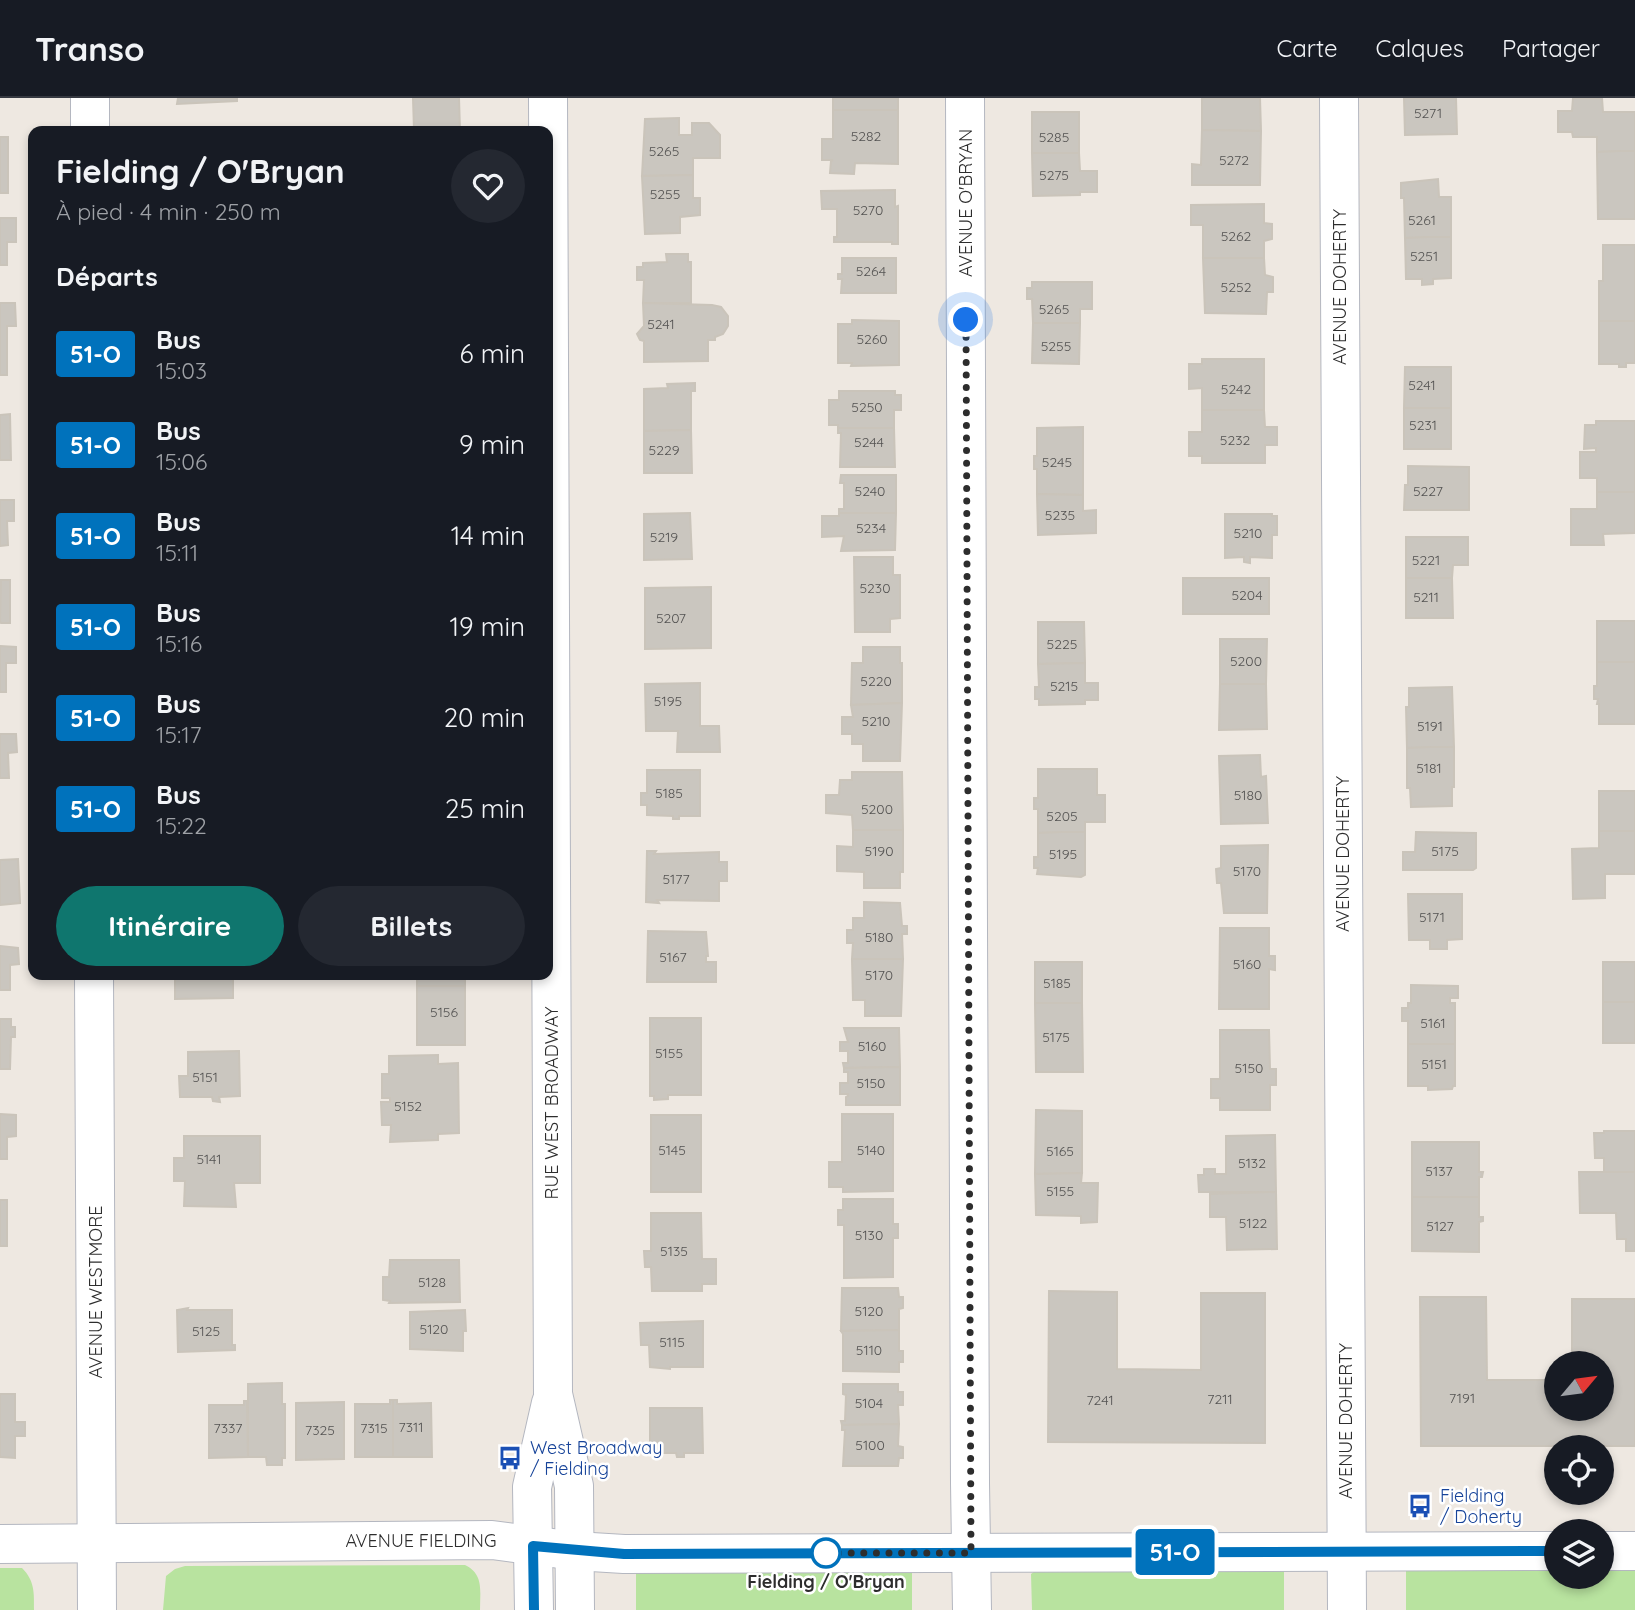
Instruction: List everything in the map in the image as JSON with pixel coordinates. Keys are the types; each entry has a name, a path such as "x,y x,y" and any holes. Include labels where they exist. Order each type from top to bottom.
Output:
{"street":[{"path":"90,98 90,126"},
{"name":"RUE WEST BROADWAY","path":"548,98 548,126"},
{"name":"AVENUE O'BRYAN","path":"965,98 972,1610"},
{"name":"AVENUE DOHERTY","path":"1339,98 1347,1610"},
{"name":"AVENUE WESTMORE","path":"94,980 97,1610"},
{"name":"RUE WEST BROADWAY","path":"534,1610 532,1487 553,1394 551,980"},
{"name":"RUE WEST BROADWAY","path":"553,1394 575,1486 575,1610"},
{"name":"AVENUE FIELDING","path":"0,1544 492,1540 575,1551 624,1554 1544,1551"},
{"path":"1614,1551 1635,1551"}],"green space":[{"path":"1544,1564 1544,1589 1614,1589 1614,1564 1635,1564 1635,1610 1406,1610 1406,1569"},
{"path":"465,1565 478,1578 480,1610 163,1610 166,1576 185,1566"},
{"path":"0,1568 22,1568 33,1588 34,1610 0,1610"},
{"path":"1038,1569 1284,1570 1284,1610 1032,1610 1031,1574"},
{"path":"636,1570 908,1570 912,1573 912,1610 636,1610"}],"building":[{"path":"178,98 237,98 237,101 177,104"},
{"path":"413,98 459,98 460,126 414,126"},
{"path":"833,98 898,98 898,110 833,110"},
{"path":"1202,98 1260,98 1261,131 1202,130"},
{"path":"1404,98 1456,98 1457,134 1405,135"},
{"path":"1573,98 1602,98 1603,112 1635,112 1635,151 1597,152 1597,137 1573,137 1572,132 1558,132 1558,111 1572,111"},
{"path":"833,110 898,110 898,164 855,163 854,174 830,173 833,160 822,160 822,139 833,139"},
{"path":"1032,112 1079,112 1079,153 1032,153"},
{"path":"679,118 679,135 692,135 692,123 709,123 720,135 720,158 693,158 693,175 642,176 645,119"},
{"path":"1202,130 1261,131 1260,185 1192,185 1192,164 1201,165"},
{"path":"0,137 8,137 8,193 0,193"},
{"path":"1635,151 1635,219 1598,219 1597,152"},
{"path":"1032,153 1079,153 1080,171 1097,171 1097,192 1033,196"},
{"path":"693,175 693,198 700,198 700,215 680,217 680,233 645,234 642,176"},
{"path":"1438,179 1439,197 1451,197 1451,237 1405,238 1401,183"},
{"path":"895,190 895,207 898,206 898,244 834,242 834,237 837,237 837,209 822,209 821,191"},
{"path":"1264,204 1264,223 1272,224 1272,239 1264,241 1264,258 1203,258 1203,225 1191,225 1191,205"},
{"path":"0,218 16,218 16,242 7,242 7,265 0,265"},
{"path":"1451,237 1451,278 1433,279 1433,284 1422,285 1422,279 1406,279 1405,238"},
{"path":"1603,245 1635,245 1635,321 1599,321 1599,281 1603,281"},
{"path":"666,254 688,254 688,262 691,262 691,303 643,303 644,280 637,280 637,267 643,267 643,263 667,262"},
{"path":"842,258 896,258 896,293 841,293 842,279 838,279 838,274 842,274"},
{"path":"1203,258 1264,258 1265,275 1273,277 1273,292 1267,292 1266,314 1205,313"},
{"path":"1032,282 1092,282 1092,309 1080,309 1080,323 1033,323 1032,299 1027,299 1027,288 1032,288"},
{"path":"0,303 15,303 16,326 7,326 7,375 0,375"},
{"path":"643,303 721,307 728,316 728,326 715,340 708,340 708,361 644,362 644,341 640,340 637,334 644,326"},
{"path":"852,320 899,321 899,365 851,366 852,363 838,363 838,324 852,324"},
{"path":"1599,321 1635,321 1635,363 1626,363 1626,367 1619,367 1619,364 1599,364"},
{"path":"1033,323 1080,323 1079,364 1032,363"},
{"path":"1202,359 1264,359 1264,410 1202,410 1202,388 1189,389 1189,364 1202,364"},
{"path":"1405,367 1451,367 1451,408 1404,408"},
{"path":"695,383 695,391 691,391 691,430 644,431 644,389 668,388 667,384"},
{"path":"839,391 895,391 895,395 901,395 901,410 894,410 894,428 838,428 838,425 829,425 829,400 839,400"},
{"path":"1404,408 1451,408 1451,449 1404,449"},
{"path":"1202,410 1264,410 1265,427 1277,427 1277,445 1265,445 1265,463 1202,463 1202,456 1189,456 1189,432 1202,432"},
{"path":"10,414 11,460 0,460 0,415"},
{"path":"1596,421 1635,421 1635,492 1597,492 1597,478 1580,478 1580,452 1596,452 1596,448 1584,449 1585,425 1596,425"},
{"path":"1083,427 1083,495 1037,494 1034,456 1037,456 1037,428"},
{"path":"838,428 894,428 895,467 840,467 841,433 838,433"},
{"path":"691,430 692,473 644,473 644,431"},
{"path":"1408,466 1469,467 1469,510 1404,510"},
{"path":"841,475 896,475 896,513 839,513 839,509 844,509 844,483 840,483"},
{"path":"1597,492 1635,492 1635,533 1603,534 1604,545 1571,545 1571,509 1597,509"},
{"path":"1037,494 1083,495 1083,511 1096,510 1096,533 1038,535"},
{"path":"0,500 14,500 14,521 7,521 8,545 0,546"},
{"path":"690,513 692,559 644,560 644,514"},
{"path":"839,513 896,513 895,550 841,551 844,536 822,537 822,516 839,516"},
{"path":"1225,514 1277,516 1277,535 1272,535 1272,558 1250,557 1250,563 1244,562 1244,557 1225,558"},
{"path":"1406,537 1468,537 1468,565 1453,565 1452,578 1406,578"},
{"path":"854,557 893,557 893,575 900,575 900,618 890,619 890,632 855,632"},
{"path":"1183,578 1269,578 1269,614 1183,614"},
{"path":"1406,578 1452,578 1453,618 1406,618"},
{"path":"1,580 10,580 10,623 0,621"},
{"path":"711,587 711,648 645,649 645,588"},
{"path":"1597,621 1635,621 1635,662 1597,662"},
{"path":"1038,622 1084,622 1085,663 1038,664"},
{"path":"1220,639 1267,639 1266,684 1220,684"},
{"path":"0,646 16,647 16,663 6,663 6,692 0,692"},
{"path":"863,647 900,647 902,703 851,705 852,663 863,663"},
{"path":"1597,662 1635,662 1635,724 1599,724 1598,699 1594,699"},
{"path":"1085,663 1085,683 1098,683 1098,700 1085,700 1085,704 1039,705 1039,699 1035,699 1035,687 1039,687 1038,664"},
{"path":"700,683 700,726 719,726 720,752 677,752 678,731 646,731 645,684"},
{"path":"1220,684 1266,684 1267,729 1219,730"},
{"path":"1452,687 1454,747 1407,748 1406,707 1409,707 1409,688"},
{"path":"902,703 900,761 863,761 863,744 852,744 852,734 842,734 842,717 853,717 851,705"},
{"path":"0,734 16,734 17,752 8,753 9,778 0,778"},
{"path":"1454,747 1452,806 1411,807 1410,788 1407,788 1407,748"},
{"path":"1260,755 1261,777 1266,776 1268,823 1221,824 1219,756"},
{"path":"1038,769 1097,769 1097,795 1105,795 1105,822 1085,822 1085,832 1038,833 1038,809 1034,809 1034,798 1038,798"},
{"path":"647,770 700,770 700,816 679,816 679,819 673,819 673,816 647,815 647,805 641,805 641,793 647,793"},
{"path":"852,772 902,772 903,830 853,830 852,815 826,813 826,795 839,795 840,780 852,780"},
{"path":"1599,791 1635,791 1635,831 1599,831"},
{"path":"853,830 903,830 903,872 900,872 900,888 864,888 864,872 837,871 837,846 853,847"},
{"path":"1599,831 1635,831 1635,874 1605,874 1605,898 1573,899 1572,849 1599,848"},
{"path":"1085,832 1085,875 1037,874 1034,857 1038,857 1038,833"},
{"path":"1416,832 1476,833 1476,868 1403,870 1403,852 1415,852"},
{"path":"1268,845 1267,913 1224,913 1221,883 1217,883 1216,869 1221,868 1221,846"},
{"path":"647,851 656,851 654,854 719,852 719,862 727,862 727,881 719,881 719,901 646,902"},
{"path":"18,859 20,903 0,905 0,860"},
{"path":"1408,894 1462,894 1462,939 1447,940 1447,949 1430,949 1430,940 1409,940"},
{"path":"864,902 900,903 902,926 907,926 907,934 902,934 903,959 852,959 853,943 847,943 847,930 853,930 853,918 864,918"},
{"path":"1220,928 1269,928 1269,956 1275,956 1275,970 1269,969 1269,1009 1219,1009"},
{"path":"648,931 706,932 706,962 716,962 716,982 647,982"},
{"path":"0,946 18,948 19,964 10,965 10,990 0,990"},
{"path":"852,959 903,959 901,1016 865,1016 865,1000 853,1000"},
{"path":"1035,962 1082,962 1082,1003 1035,1003"},
{"path":"1603,962 1635,962 1635,1002 1603,1002"},
{"path":"175,980 233,980 233,998 175,999"},
{"path":"417,980 465,980 465,986 417,986"},
{"path":"1411,985 1458,986 1458,998 1450,998 1450,1003 1455,1003 1455,1044 1408,1044 1408,1021 1402,1021 1402,1008 1408,1008 1408,1003 1411,1003"},
{"path":"417,986 465,986 465,1045 417,1045"},
{"path":"1603,1002 1635,1002 1635,1043 1603,1043"},
{"path":"1035,1003 1082,1003 1083,1072 1036,1072"},
{"path":"650,1018 701,1018 701,1095 668,1095 668,1099 654,1100 654,1096 650,1096"},
{"path":"0,1019 11,1019 11,1027 15,1027 15,1037 11,1037 10,1069 0,1069"},
{"path":"844,1028 899,1028 900,1067 844,1068 843,1063 848,1063 848,1051 840,1051 840,1042 848,1042"},
{"path":"1220,1030 1269,1030 1270,1069 1276,1069 1276,1085 1270,1085 1270,1110 1220,1110 1220,1098 1211,1098 1211,1079 1220,1079"},
{"path":"1408,1044 1455,1044 1455,1086 1452,1089 1428,1090 1428,1086 1408,1086"},
{"path":"239,1051 240,1096 219,1097 220,1102 213,1101 212,1097 180,1097 179,1076 188,1076 188,1052"},
{"path":"438,1055 438,1064 458,1063 459,1133 438,1134 438,1140 390,1142 391,1125 382,1125 381,1102 390,1102 390,1098 382,1098 382,1074 389,1074 389,1056"},
{"path":"900,1067 900,1105 846,1105 848,1094 840,1094 840,1083 848,1083 848,1072 844,1072 844,1068"},
{"path":"1036,1110 1082,1111 1082,1173 1035,1174"},
{"path":"0,1114 16,1115 16,1136 7,1137 7,1159 0,1159"},
{"path":"842,1114 893,1114 893,1191 843,1192 843,1187 829,1187 829,1162 842,1162"},
{"path":"651,1115 701,1115 701,1192 651,1192"},
{"path":"1635,1131 1635,1172 1604,1172 1604,1158 1595,1158 1594,1133"},
{"path":"1275,1135 1276,1192 1199,1192 1198,1175 1204,1175 1204,1169 1215,1169 1215,1174 1226,1174 1226,1136"},
{"path":"184,1136 260,1136 260,1183 234,1183 236,1207 184,1206 185,1181 174,1181 174,1158 184,1158"},
{"path":"1412,1142 1479,1142 1479,1172 1483,1172 1482,1177 1479,1177 1479,1197 1412,1197"},
{"path":"1579,1172 1635,1172 1635,1251 1626,1251 1626,1239 1617,1239 1616,1213 1580,1213"},
{"path":"1082,1173 1081,1183 1098,1183 1097,1222 1081,1223 1081,1216 1036,1215 1035,1174"},
{"path":"1276,1192 1277,1249 1227,1250 1226,1217 1210,1217 1210,1194"},
{"path":"1412,1197 1479,1197 1479,1217 1483,1217 1483,1221 1479,1222 1479,1252 1412,1251"},
{"path":"843,1199 893,1199 893,1224 898,1224 898,1238 893,1238 893,1277 844,1278 844,1225 838,1225 838,1210 843,1210"},
{"path":"0,1200 7,1200 7,1246 0,1246"},
{"path":"651,1213 701,1213 702,1259 716,1259 716,1284 702,1284 702,1291 652,1291 651,1267 645,1267 644,1251 651,1251"},
{"path":"390,1260 459,1260 460,1302 389,1303 390,1301 383,1300 383,1277 389,1277"},
{"path":"842,1288 898,1288 899,1297 903,1297 903,1308 899,1309 899,1330 841,1331"},
{"path":"1049,1291 1117,1292 1117,1369 1201,1370 1201,1293 1265,1293 1265,1443 1048,1442"},
{"path":"1420,1297 1486,1297 1487,1380 1544,1380 1544,1421 1614,1421 1614,1351 1572,1351 1572,1299 1635,1299 1635,1446 1614,1446 1614,1435 1544,1435 1544,1446 1421,1446"},
{"path":"188,1308 187,1310 232,1310 232,1345 235,1345 235,1350 178,1352 177,1310"},
{"path":"465,1310 463,1351 410,1349 410,1312"},
{"path":"703,1321 703,1367 650,1367 649,1345 641,1345 640,1323"},
{"path":"899,1330 899,1351 903,1351 903,1362 899,1362 899,1372 843,1371 841,1331"},
{"path":"282,1383 282,1404 285,1404 285,1458 282,1458 282,1465 267,1465 266,1457 248,1457 248,1384"},
{"path":"843,1384 898,1384 898,1392 903,1392 903,1405 898,1405 899,1424 842,1425 841,1421 845,1421 846,1395 843,1394"},
{"path":"0,1394 15,1394 15,1422 25,1422 25,1436 15,1436 15,1458 0,1457"},
{"path":"390,1400 393,1400 393,1457 355,1457 355,1404 390,1404"},
{"path":"393,1400 397,1400 397,1404 431,1403 432,1457 393,1457"},
{"path":"244,1401 247,1401 248,1457 209,1458 209,1405 244,1405"},
{"path":"344,1402 344,1459 296,1460 296,1403"},
{"path":"650,1408 702,1408 703,1453 684,1453 684,1457 677,1457 676,1453 650,1453"},
{"path":"899,1424 898,1446 903,1447 903,1458 899,1458 898,1466 843,1466 845,1430 842,1430 842,1425"}],"bus line":[{"name":"51-O","path":"534,1610 533,1546 624,1554 1544,1551"}],"place":[{"name":"West Broadway / Fielding","path":"510,1458"},
{"name":"Fielding / Doherty","path":"1420,1506"},
{"name":"Fielding / O'Bryan","path":"826,1553"}],"route":[{"path":"826,1553 971,1553 966,320"}]}
